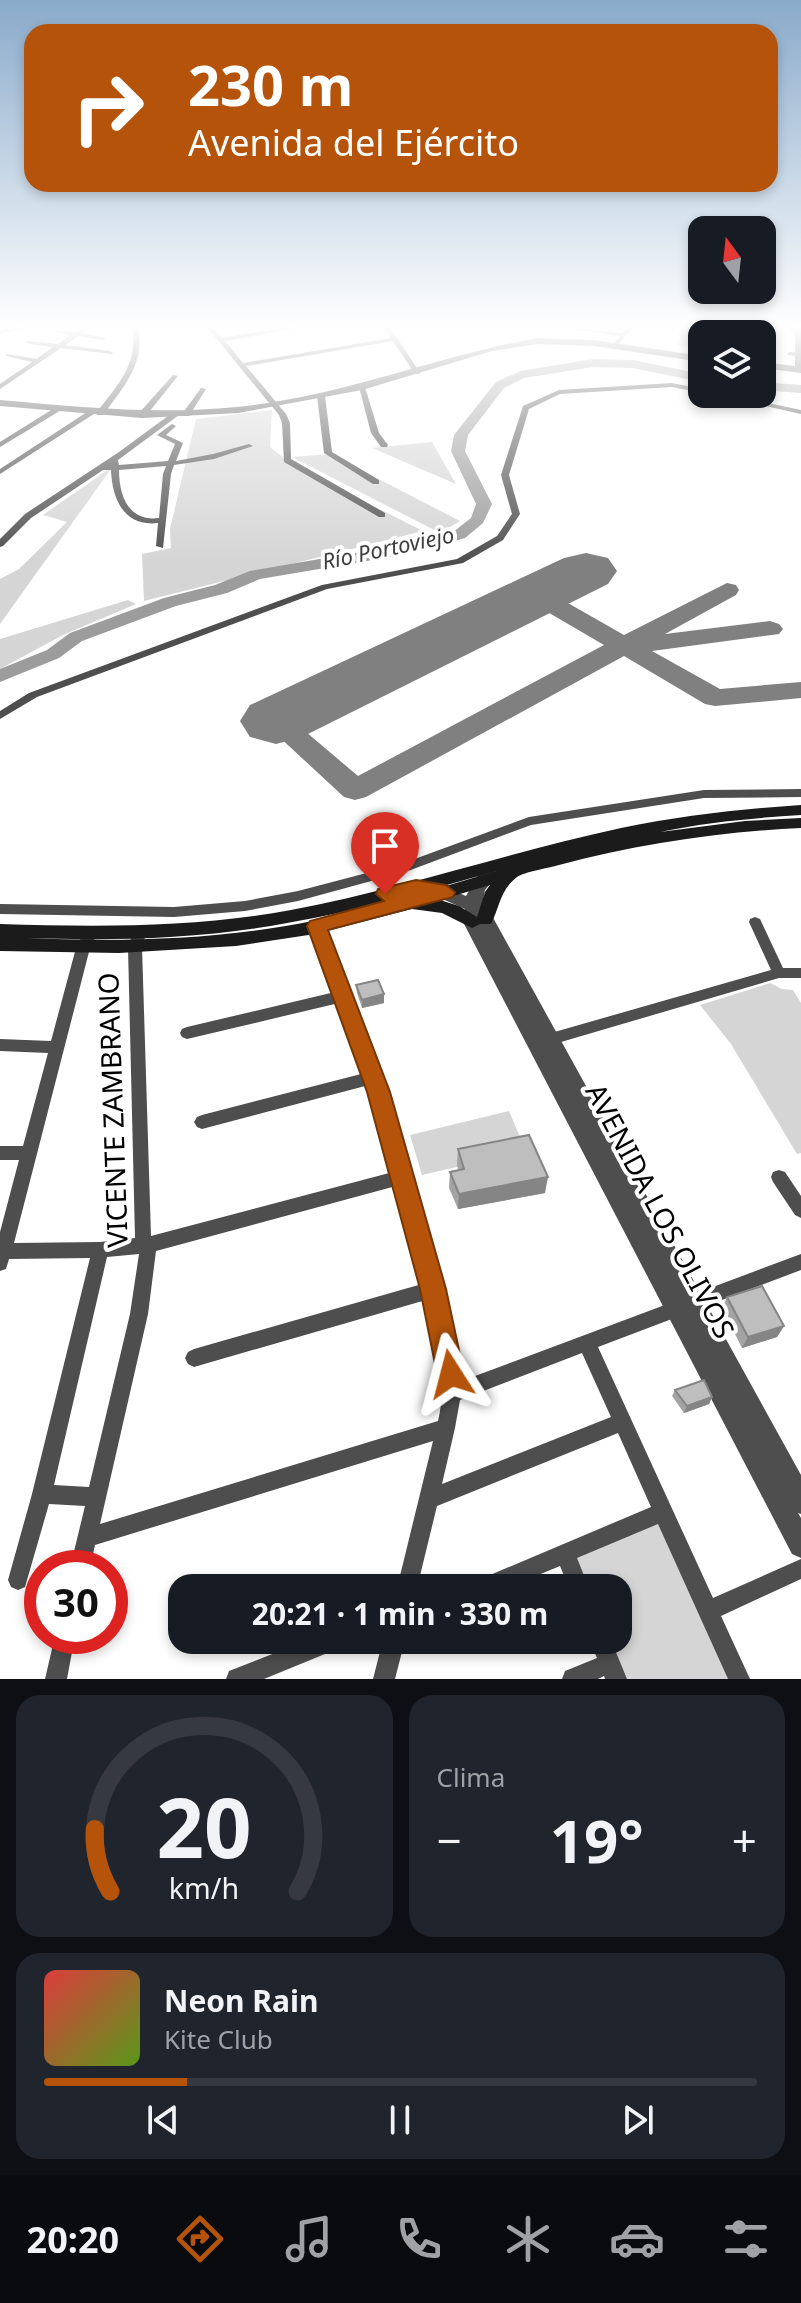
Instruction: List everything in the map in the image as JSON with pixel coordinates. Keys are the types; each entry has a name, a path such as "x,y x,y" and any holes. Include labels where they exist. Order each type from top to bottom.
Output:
{"main road":[{"path":"0,944 234,940 317,926 392,907 478,883 512,867 687,819 745,812 801,810"},
{"path":"137,940 324,910 416,887 648,839 706,829 801,823"},
{"path":"392,907 422,904 476,915 512,867"},
{"path":"0,931 87,941"}],"street":[{"path":"23,405 173,416 265,405"},
{"path":"0,472 97,412 103,405"},
{"path":"142,415 150,405"},
{"path":"186,414 192,405"},
{"path":"278,405 286,423 286,457 289,462 382,515"},
{"path":"322,405 328,453 376,482"},
{"path":"367,405 375,433 384,445"},
{"path":"0,716 33,695 325,587 460,561 500,538 516,514 505,475 526,408 531,405"},
{"path":"776,407 801,412"},
{"path":"0,445 59,409"},
{"path":"0,533 114,463 173,416"},
{"path":"160,546 169,465 179,443 161,435 176,422 173,416"},
{"path":"114,463 169,465 213,458 249,446"},
{"path":"114,463 114,483 124,508 146,522 162,520"},
{"path":"0,544 21,521"},
{"path":"0,909 174,912 245,906 298,896 404,868 529,821 704,794 801,793"},
{"path":"476,915 478,883"},
{"path":"416,887 446,892 476,915"},
{"name":"AVENIDA LOS OLIVOS","path":"476,915 686,1306 801,1501"},
{"path":"755,922 779,973"},
{"path":"317,926 374,1077 448,1351 451,1394 446,1428 410,1574"},
{"name":"VICENTE ZAMBRANO","path":"84,1550 139,1314 146,1245 137,940"},
{"path":"87,941 56,1047 2,1257 146,1245 402,1177"},
{"path":"544,1041 779,973 801,973"},
{"path":"187,1033 343,996"},
{"path":"0,1045 56,1047"},
{"path":"202,1122 374,1077"},
{"path":"0,1153 30,1153"},
{"path":"779,1177 801,1210"},
{"path":"18,1580 42,1494 100,1250"},
{"path":"451,1394 801,1262"},
{"path":"194,1358 433,1289"},
{"name":"AVENIDA LOS OLIVOS","path":"686,1306 801,1545"},
{"path":"587,1344 739,1679"},
{"path":"429,1499 622,1422"},
{"path":"87,1538 446,1428"},
{"path":"42,1494 96,1497"},
{"path":"516,1574 663,1512"},
{"path":"565,1553 573,1574"},
{"path":"708,1611 801,1569"},
{"path":"56,1679 61,1654"},
{"path":"237,1679 300,1654"},
{"path":"384,1679 390,1654"},
{"path":"573,1679 612,1671"}],"shaded area":[{"path":"272,410 270,447 294,466 423,531 144,601 142,554 171,548 170,529 196,419"},
{"path":"432,442 456,484 372,448"},
{"path":"330,454 460,521 440,533 292,457"},
{"path":"113,466 0,624 0,579 19,569 67,522 43,515"},
{"path":"128,600 136,604 63,635 0,669 0,639"},
{"path":"770,983 793,990 801,1003 801,1153 797,1154 731,1044 700,1005"},
{"path":"509,1111 526,1151 422,1175 410,1135"},
{"path":"659,1523 728,1679 626,1679 616,1654 632,1654 632,1574 582,1574 576,1558"}],"building":[{"path":"378,980 384,994 362,1000 356,985"},
{"path":"529,1135 548,1177 459,1194 450,1172 464,1169 458,1149"},
{"path":"762,1286 784,1326 748,1337 727,1297"},
{"path":"704,1380 712,1397 687,1406 675,1390"}],"waterway":[{"name":"Río Portoviejo","path":"0,676 53,654 76,637 170,602 221,589 256,575 408,549 459,535 478,520 484,504 458,451 461,435 484,405"}],"taxiway":[{"path":"624,646 727,590"},
{"path":"536,595 624,646"},
{"path":"643,644 770,629"},
{"path":"276,721 355,790 624,646"},
{"path":"624,646 715,698 801,690"}],"runway":[{"path":"276,721 586,571"}],"route":[{"path":"385,894 416,887 446,892 317,926 379,1092 443,1328 451,1374"}]}
